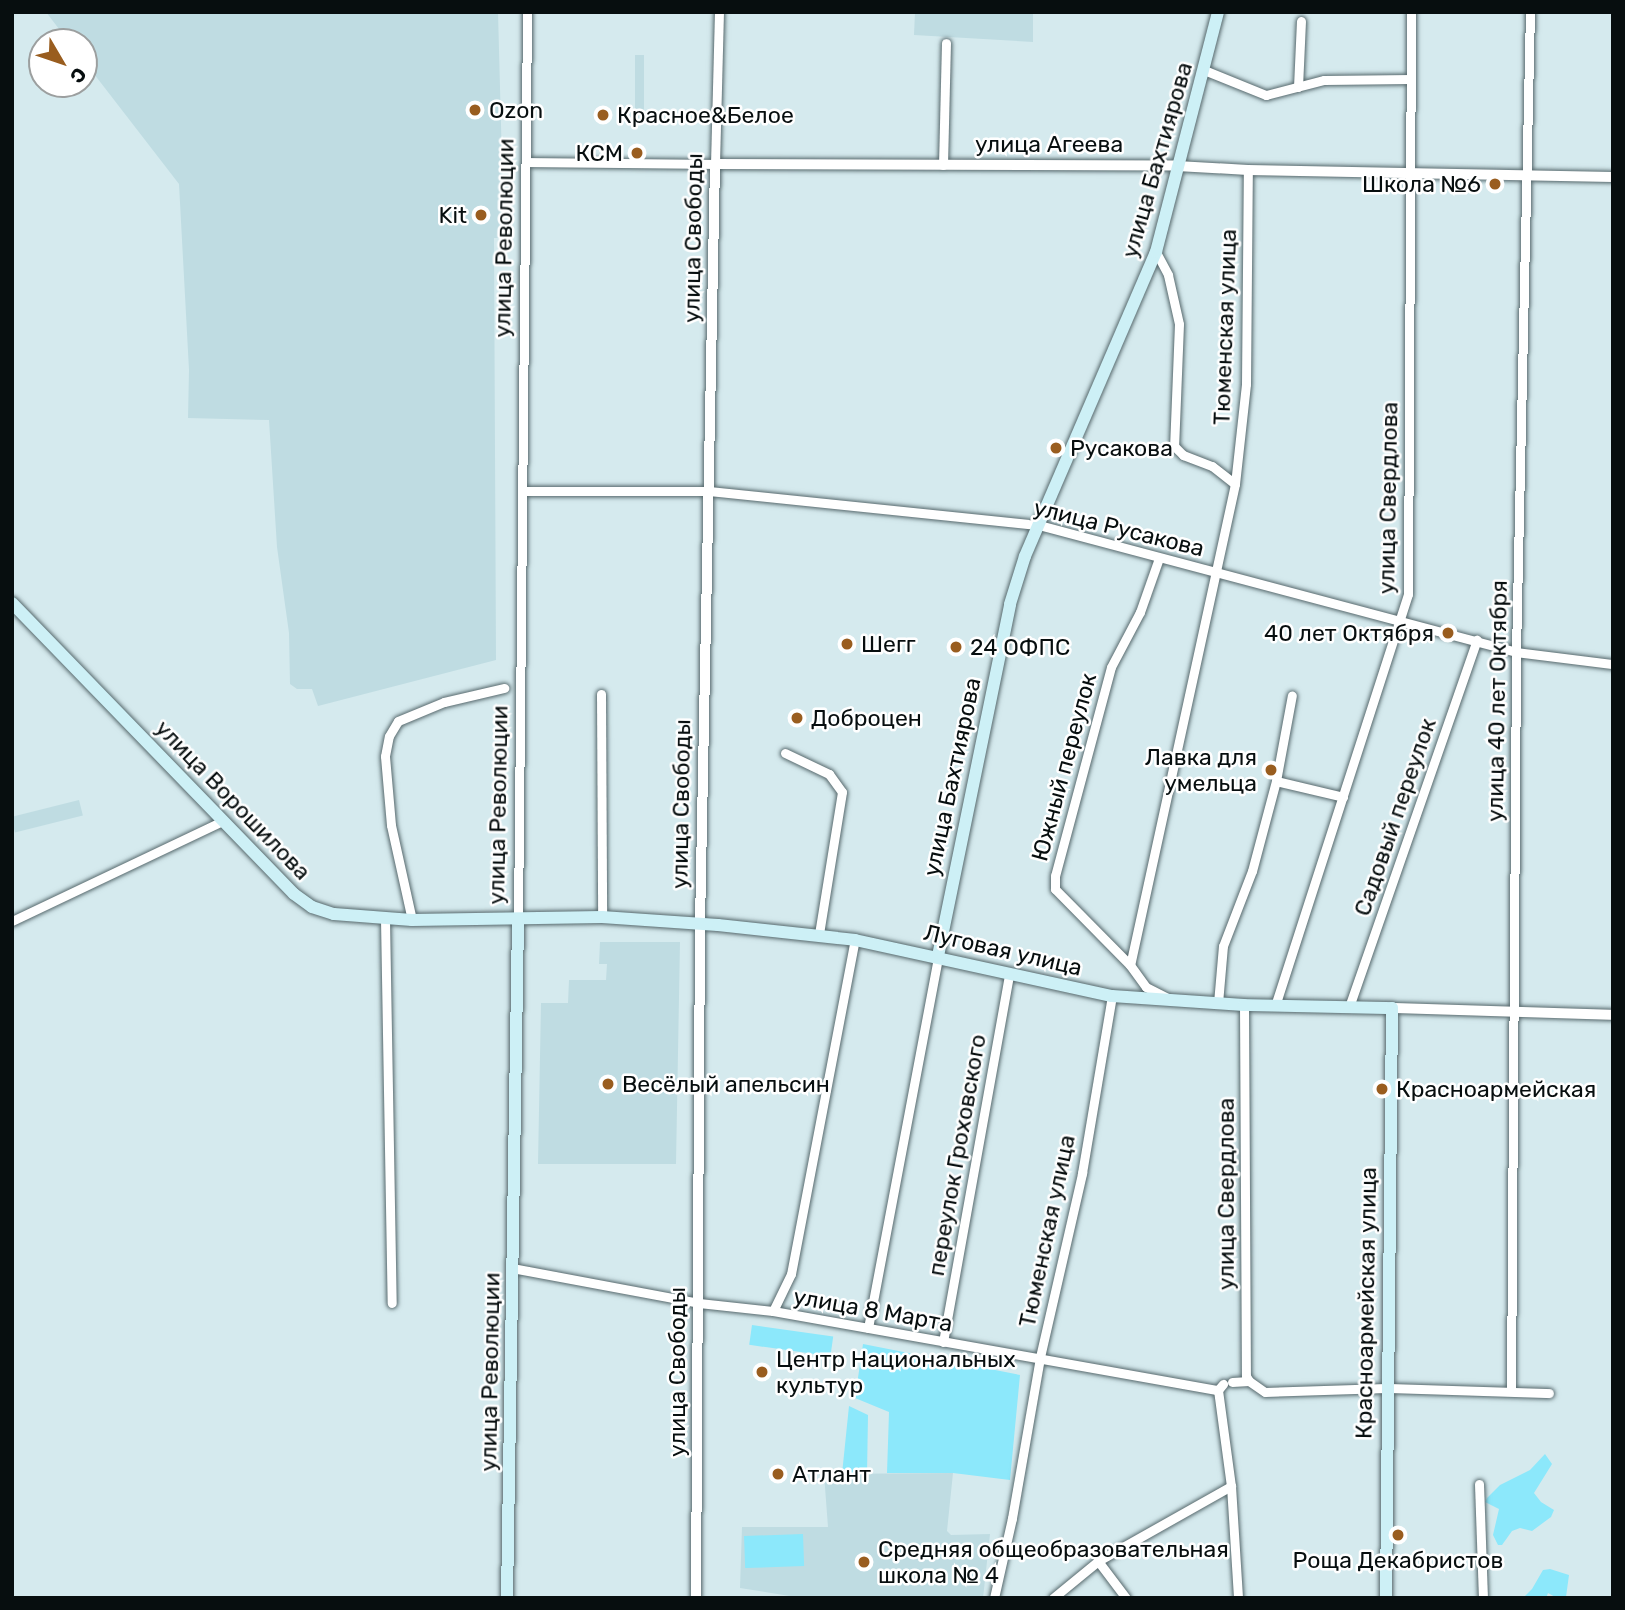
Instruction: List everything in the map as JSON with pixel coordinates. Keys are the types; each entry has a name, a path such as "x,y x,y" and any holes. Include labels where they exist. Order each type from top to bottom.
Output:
{"main road":[{"name":"улица Бахтиярова","path":"938,956 1010,604 1039,524 1156,252 1218,12"},
{"name":"улица Ворошилова","path":"12,603 294,894 312,907 334,914 385,919"},
{"name":"Луговая улица","path":"385,919 602,917 700,923 855,940 1112,996 1244,1005 1392,1008"},
{"name":"улица Революции","path":"507,1598 518,919"},
{"name":"Красноармейская улица","path":"1386,1598 1386,1388 1392,1008"}],"street":[{"name":"улица Революции","path":"518,919 527,12"},
{"name":"улица Свободы","path":"696,1598 700,923 719,12"},
{"name":"улица Свердлова","path":"1275,1006 1408,594 1411,12"},
{"name":"улица 40 лет Октября","path":"1511,1390 1516,652 1530,12"},
{"path":"1298,87 1301,21"},
{"path":"943,165 946,43"},
{"path":"1204,70 1266,94 1324,80 1411,79"},
{"name":"улица Агеева","path":"527,162 1177,166 1248,170 1613,177"},
{"name":"Тюменская улица","path":"1130,965 1235,484 1246,384 1248,170"},
{"name":"Тюменская улица","path":"1156,252 1168,275 1179,324 1174,446 1183,455 1212,466 1235,484"},
{"name":"улица Русакова","path":"522,491 709,491 1039,524 1516,652 1613,664"},
{"name":"Южный переулок","path":"1130,965 1055,889 1055,876 1111,667 1140,611 1159,558"},
{"name":"Садовый переулок","path":"1349,1007 1477,640"},
{"path":"412,920 391,825 385,757 389,736 398,721 409,716 444,702 504,688"},
{"path":"601,694 602,917"},
{"path":"1218,1003 1223,946 1252,871 1276,781 1292,695"},
{"path":"785,753 829,774 842,792 819,934"},
{"path":"1276,781 1343,797"},
{"path":"12,921 223,821"},
{"path":"385,919 392,1303"},
{"path":"773,1311 791,1274 855,940"},
{"name":"улица Бахтиярова","path":"868,1328 938,956"},
{"path":"1130,965 1146,987 1159,991 1172,1001"},
{"name":"переулок Гроховского","path":"943,1342 1009,974"},
{"name":"Тюменская улица","path":"994,1598 1012,1518 1040,1357 1082,1173 1112,996"},
{"name":"улица Свердлова","path":"1244,1005 1246,1376 1249,1381"},
{"name":"Луговая улица","path":"1392,1008 1613,1015"},
{"name":"улица 8 Марта","path":"513,1268 699,1303 773,1311 1040,1357 1224,1385 1249,1381 1265,1392 1386,1388 1549,1393"},
{"path":"1224,1385 1238,1598"},
{"path":"1479,1484 1483,1598"},
{"path":"1053,1598 1098,1561 1231,1486"},
{"path":"1098,1561 1126,1598"}],"shaded area":[{"path":"46,12 498,12 504,238 494,238 496,660 318,706 312,689 297,689 290,684 289,633 277,547 269,420 188,418 189,370 179,184 98,79 98,28 58,28"},
{"path":"915,12 1033,12 1033,42 914,35"},
{"path":"635,55 644,55 644,124 635,124"},
{"path":"79,800 83,816 15,832 12,817"},
{"name":"Весёлый апельсин","path":"600,942 680,942 676,1164 538,1164 541,1003 568,1003 569,980 606,980 607,964 599,964"},
{"path":"752,1325 833,1336 830,1356 749,1345"},
{"path":"863,1344 1020,1375 1010,1480 953,1473 887,1473 889,1412 855,1398"},
{"path":"849,1406 868,1415 867,1474 842,1474"},
{"path":"1545,1454 1552,1464 1534,1493 1541,1502 1554,1510 1551,1517 1532,1531 1520,1528 1512,1531 1502,1545 1498,1545 1493,1535 1499,1509 1485,1502 1487,1498 1500,1485 1530,1470"},
{"name":"Средняя общеобразовательная школа № 4","path":"953,1473 947,1531 951,1535 990,1534 983,1598 802,1598 740,1588 742,1527 828,1527 824,1474"},
{"path":"803,1534 804,1566 745,1568 744,1536"},
{"path":"1550,1569 1569,1575 1566,1597 1557,1598 1548,1593 1546,1598 1523,1598 1543,1570"}],"place":[{"name":"Ozon","path":"475,110"},
{"name":"Красное&Белое","path":"603,115"},
{"name":"КСМ","path":"637,153"},
{"name":"Школа №6","path":"1495,184"},
{"name":"Kit","path":"481,215"},
{"name":"Русакова","path":"1056,448"},
{"name":"40 лет Октября","path":"1448,633"},
{"name":"Шегг","path":"847,644"},
{"name":"24 ОФПС","path":"956,647"},
{"name":"Доброцен","path":"797,718"},
{"name":"Лавка для умельца","path":"1271,770"},
{"name":"Весёлый апельсин","path":"608,1084"},
{"name":"Красноармейская","path":"1382,1089"},
{"name":"Центр Национальных культур","path":"762,1372"},
{"name":"Атлант","path":"778,1474"},
{"name":"Роща Декабристов","path":"1398,1535"},
{"name":"Средняя общеобразовательная школа № 4","path":"864,1562"}]}
